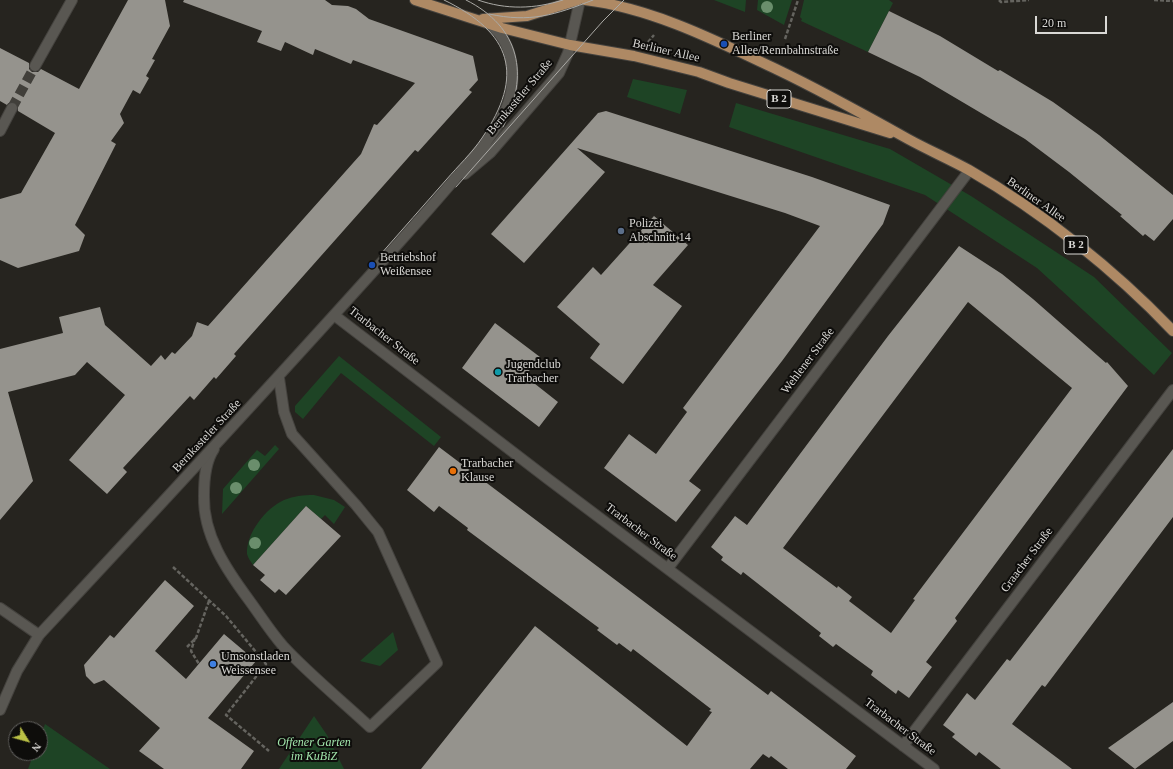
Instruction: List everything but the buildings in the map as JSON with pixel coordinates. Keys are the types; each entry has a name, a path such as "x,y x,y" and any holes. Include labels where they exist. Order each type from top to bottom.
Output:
{"main road":[{"name":"Berliner Allee","path":"415,0 490,25 570,45 634,56 698,72 909,139"},
{"path":"453,13 477,18 509,18 542,12 579,0"},
{"name":"Berliner Allee","path":"585,0 617,6 653,17 724,44 829,94 909,139 969,170 1038,215 1099,262 1149,306 1173,331"}],"street":[{"path":"36,66 72,0"},
{"name":"Bernkasteler Straße","path":"447,189 490,153 554,80 564,64 570,45 579,0"},
{"name":"Bernkasteler Straße","path":"0,710 17,671 39,635 279,378 447,189 486,142 502,118 510,98 513,80 511,61 503,41 496,29 490,25"},
{"path":"0,130 12,108"},
{"name":"Wehlener Straße","path":"668,568 969,170"},
{"name":"Trarbacher Straße","path":"334,315 536,470 934,769"},
{"path":"214,449 206,467 204,501 210,531 220,558 238,586 282,645 370,727 437,663 378,532 356,504 291,433 284,412 279,378"},
{"name":"Graacher Straße","path":"903,746 1173,390"},
{"path":"0,608 39,635"}],"path":[{"path":"785,39 798,0"},
{"path":"999,0 1002,2 1029,0"},
{"path":"1154,0 1173,1"},
{"path":"173,567 226,616 266,664 226,715 269,751"},
{"path":"199,664 191,651 209,601"},
{"path":"187,647 196,638"}],"green space":[{"path":"714,0 746,0 745,12"},
{"path":"758,0 792,0 784,25 757,10"},
{"path":"804,0 889,0 893,3 868,52 801,21 802,19 800,17"},
{"path":"633,79 687,90 680,114 627,97"},
{"path":"736,103 890,149 971,196 1094,277 1172,353 1154,375 1037,268 925,195 729,127"},
{"path":"339,356 441,437 434,446 341,373 303,419 295,412 295,406"},
{"path":"275,445 279,449 222,514 223,489 257,450 265,456"},
{"path":"314,495 334,500 345,507 334,524 325,515 321,519 306,506 253,565 247,554 248,546 250,538 258,522 264,515 284,500 299,496"},
{"path":"393,632 398,650 380,666 360,661"},
{"name":"Offener Garten im KuBiZ","path":"314,716 327,735 344,769 279,769"},
{"path":"48,726 110,769 28,769 31,761 48,761"}],"tunnel":[{"path":"12,108 35,66"}],"tram line":[{"path":"380,255 478,144 496,115 504,94 507,75 505,58 497,42 485,27 467,13 444,0"},
{"path":"466,0 484,11 498,24 509,38 515,54 517,71 516,89 511,108 503,127"},
{"path":"478,0 510,7 531,7 563,0"},
{"path":"489,14 517,18 542,16 566,10 593,0"},
{"path":"456,187 603,21 624,0"}],"place":[{"name":"Berliner Allee/Rennbahnstraße","path":"724,44"},
{"name":"Polizei Abschnitt 14","path":"621,231"},
{"name":"Betriebshof Weißensee","path":"372,265"},
{"name":"Jugendclub Trarbacher","path":"498,372"},
{"name":"Trarbacher Klause","path":"453,471"},
{"name":"Umsonstladen Weissensee","path":"213,664"}]}
